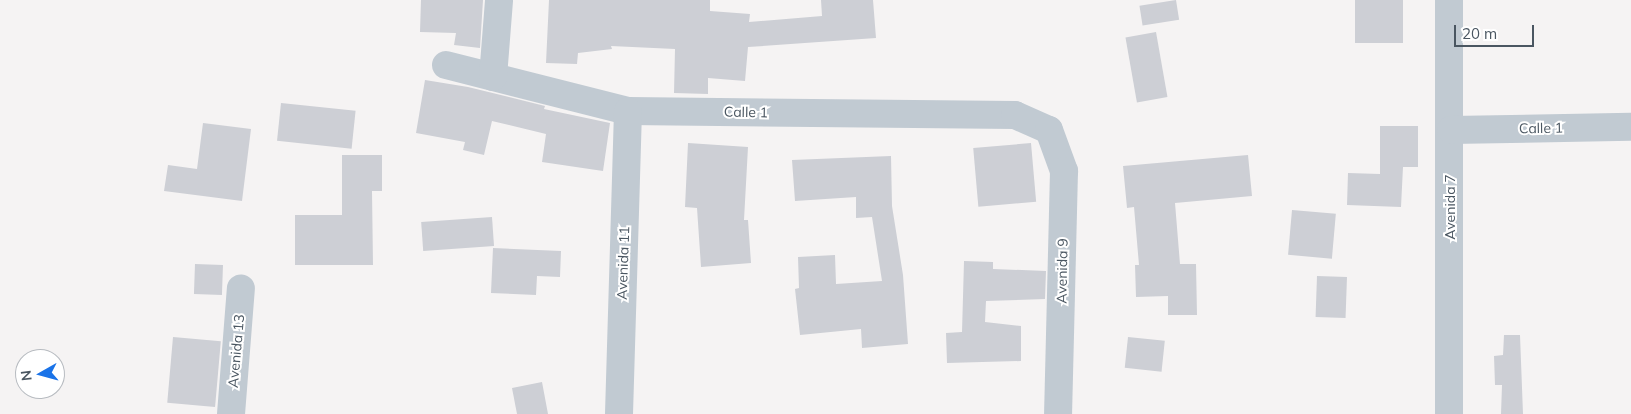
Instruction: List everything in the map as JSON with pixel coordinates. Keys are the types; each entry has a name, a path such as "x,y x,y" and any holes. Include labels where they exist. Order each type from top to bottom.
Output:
{"street":[{"path":"493,77 499,0"},
{"name":"Avenida 7","path":"1449,0 1449,414"},
{"name":"Calle 1","path":"446,65 628,111 1015,115 1049,130"},
{"name":"Avenida 11","path":"619,414 628,111"},
{"name":"Calle 1","path":"1450,130 1631,127"},
{"name":"Avenida 9","path":"1049,130 1064,170 1058,414"},
{"name":"Avenida 13","path":"231,414 241,288"}],"building":[{"path":"421,0 483,0 480,48 454,45 456,33 420,32"},
{"path":"549,0 710,0 710,11 750,14 749,22 822,16 821,0 873,0 876,38 748,47 745,81 708,78 708,94 674,93 675,49 611,46 612,49 578,53 577,64 546,63"},
{"path":"1176,0 1179,20 1143,26 1139,6"},
{"path":"1355,0 1403,0 1403,43 1355,43"},
{"path":"1156,32 1167,97 1137,102 1125,37"},
{"path":"425,80 468,87 545,106 544,109 610,123 603,171 542,162 546,134 492,121 484,155 463,150 465,142 416,133"},
{"path":"281,103 356,111 352,149 277,141"},
{"path":"203,123 251,129 242,201 164,191 168,165 197,169"},
{"path":"1380,126 1418,126 1418,167 1403,167 1401,207 1347,205 1348,173 1380,174"},
{"path":"688,143 748,147 744,220 748,220 751,263 701,267 697,208 685,207"},
{"path":"1031,143 1036,202 978,207 973,148"},
{"path":"342,155 382,155 382,191 372,191 373,265 295,265 295,215 342,215"},
{"path":"1248,155 1252,196 1175,203 1180,264 1196,264 1197,315 1168,315 1168,296 1136,297 1135,265 1139,265 1134,207 1127,208 1123,166"},
{"path":"891,156 892,206 903,275 908,344 862,348 861,329 800,335 795,289 799,288 798,257 835,255 836,284 882,281 872,217 856,218 856,197 795,201 792,160"},
{"path":"1292,210 1336,214 1332,259 1288,255"},
{"path":"492,217 494,246 423,251 421,222"},
{"path":"493,248 561,251 560,277 537,276 536,295 491,293"},
{"path":"964,261 993,262 993,269 1046,271 1045,299 986,301 985,322 1021,326 1021,361 947,363 946,333 962,332"},
{"path":"195,264 223,265 222,295 194,294"},
{"path":"1317,276 1347,277 1346,318 1316,317"},
{"path":"1504,335 1520,335 1523,414 1501,414 1502,385 1495,385 1494,356 1503,355"},
{"path":"173,337 221,341 215,407 167,403"},
{"path":"1128,337 1165,341 1162,372 1125,368"},
{"path":"542,382 548,414 517,414 512,388"}]}
